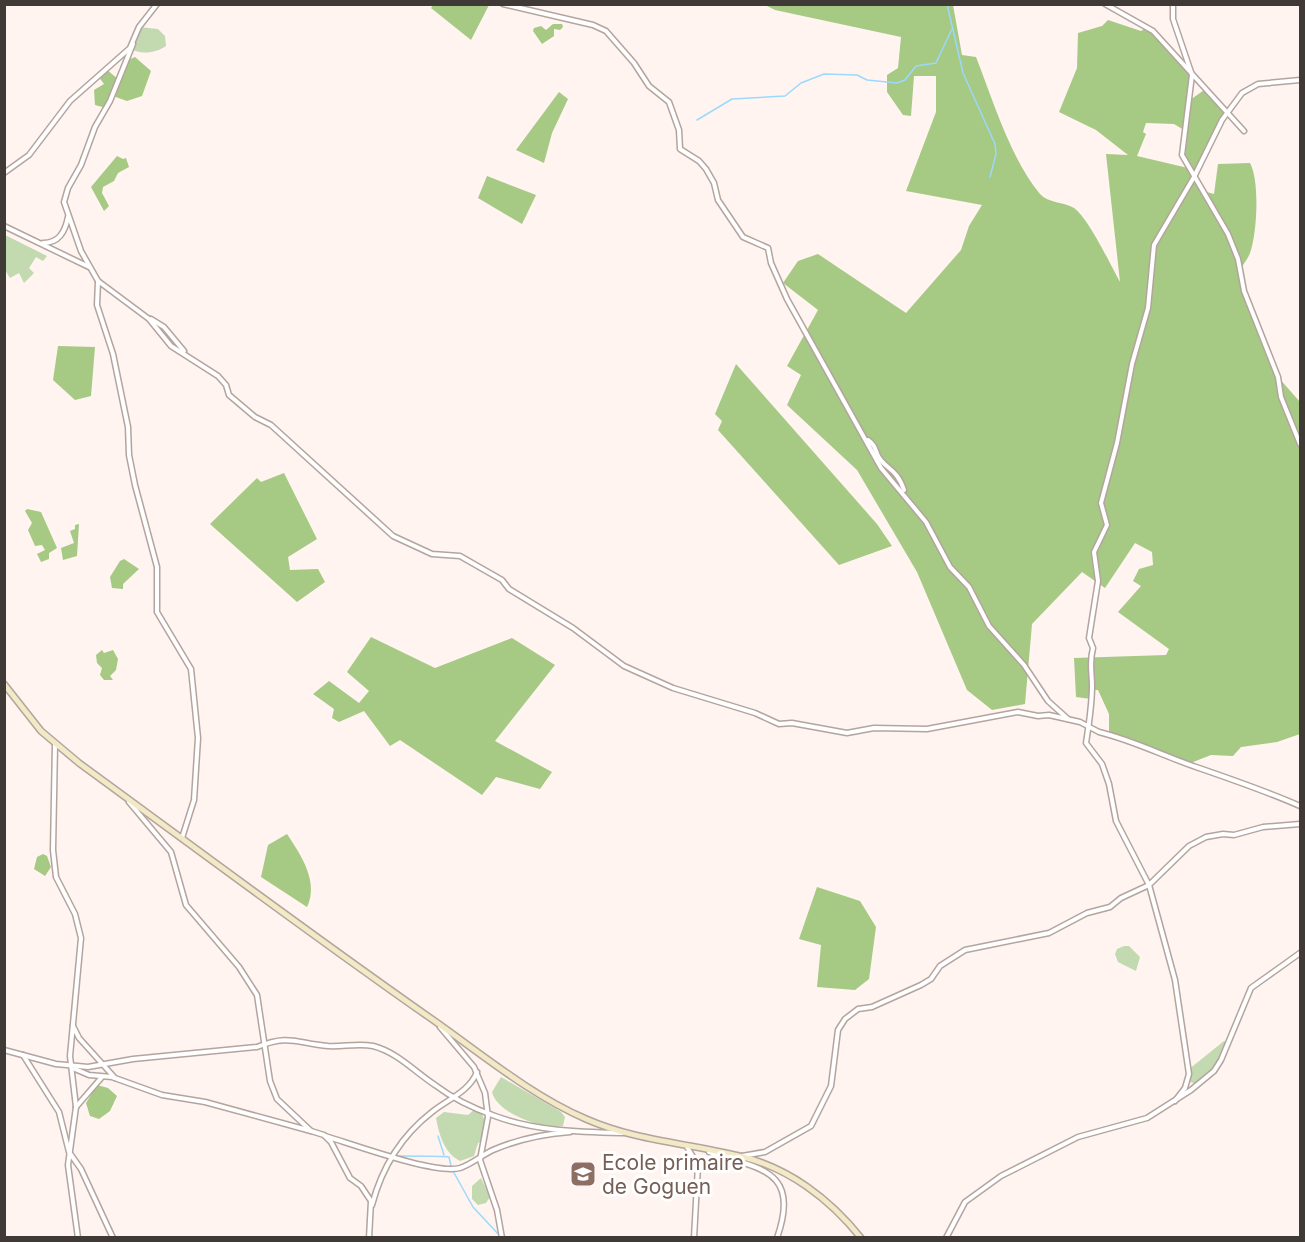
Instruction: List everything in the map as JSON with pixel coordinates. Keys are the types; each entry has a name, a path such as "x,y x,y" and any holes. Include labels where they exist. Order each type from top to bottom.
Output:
{"street":[{"path":"156,4 140,27 110,101 95,127 81,165 65,195 68,217 90,267 98,281 149,319 171,346 187,354 218,376 226,385 229,395 255,417 271,425 393,536 432,554 460,556 502,580 509,589 573,628 616,661 673,688 755,713 779,724 792,723 847,733 874,728 927,729 1010,712 1038,716 1049,715 1089,725 1099,732 1214,772 1240,784 1269,792 1300,806"},
{"path":"503,4 601,27 618,43 649,86 669,102 680,130 680,149 699,161 706,170 714,183 718,200 743,237 768,248 771,263 787,299 882,468 906,494 926,522 932,537 953,571 969,587 989,626 1024,664 1048,701 1069,720"},
{"path":"1105,4 1153,31 1191,70 1244,131"},
{"path":"1173,4 1173,19 1191,70 1190,105 1182,155 1228,234 1238,259 1244,291 1278,377 1281,397 1300,444"},
{"path":"4,173 29,155 70,101 133,44"},
{"path":"1175,1101 1185,1088 1188,1074 1175,980 1149,885 1116,821 1109,784 1102,764 1086,743 1092,684 1089,663 1093,648 1089,638 1098,581 1094,552 1107,525 1101,503 1117,443 1132,364 1148,308 1154,245 1194,177 1209,141 1242,93 1253,86 1300,80"},
{"path":"41,243 51,243 61,236 68,217"},
{"path":"4,226 90,267"},
{"path":"98,281 97,305 113,354 128,427 129,454 135,485 157,567 157,612 191,669 198,738 194,800 182,838"},
{"path":"865,437 876,447 879,457 898,475 906,494"},
{"path":"4,684 41,731 55,744 126,798 546,1099 585,1119 622,1133 760,1162 795,1179 825,1200 861,1238"},
{"path":"55,744 53,850 56,877 75,914 81,938 72,1024 71,1067 76,1107 69,1152 69,1176 78,1238"},
{"path":"126,798 171,852 186,905 225,954 239,967 253,989 258,1001 270,1081 278,1100 311,1131"},
{"path":"740,1156 765,1152 810,1126 831,1086 838,1030 853,1013 921,985 931,979 940,966 965,950 1049,933 1087,913 1110,907 1121,898 1149,885 1182,852 1206,837 1218,834 1234,835 1263,827 1300,824"},
{"path":"946,1238 965,1202 1001,1176 1078,1137 1147,1118 1203,1080 1221,1060 1251,988 1300,952"},
{"path":"433,1019 477,1072 485,1093 488,1113 487,1135 481,1157 482,1172 497,1210 502,1238"},
{"path":"72,1024 79,1038 116,1078"},
{"path":"71,1067 264,1044 288,1039 329,1046 345,1044 373,1046 399,1058 453,1097 488,1113 527,1124 578,1131 622,1133"},
{"path":"6,1051 71,1067 89,1075 116,1078 162,1095 205,1102 311,1131 391,1158 450,1169 463,1167 494,1150 533,1138 578,1131"},
{"path":"22,1055 58,1112 69,1152 81,1169 113,1238"},
{"path":"369,1238 371,1209 384,1168 418,1125 473,1082 477,1072"},
{"path":"76,1107 103,1077"},
{"path":"324,1135 338,1152 350,1178 367,1194 371,1209"},
{"path":"687,1147 699,1166 694,1238"},
{"path":"704,1150 768,1172"},
{"path":"760,1162 777,1182 785,1200 777,1238"}],"green space":[{"path":"434,4 489,5 471,40 431,8"},
{"path":"765,5 953,5 962,55 976,57 1003,128 1029,180 1043,197 1070,206 1080,214 1093,232 1120,282 1106,154 1128,155 1096,130 1059,112 1077,68 1078,33 1102,26 1108,20 1141,31 1147,27 1191,70 1190,100 1207,88 1228,111 1209,141 1194,177 1203,191 1214,194 1218,164 1250,163 1255,182 1256,221 1249,255 1240,270 1244,291 1278,377 1300,402 1300,734 1277,742 1241,747 1233,756 1211,755 1188,764 1109,735 1109,714 1098,690 1091,690 1091,699 1076,697 1074,658 1166,655 1169,649 1118,612 1141,586 1133,581 1139,569 1153,565 1152,552 1135,543 1105,588 1082,572 1032,624 1025,704 992,710 967,690 917,572 857,470 787,405 801,375 787,366 818,310 783,283 798,261 818,254 906,313 961,250 969,226 982,205 906,191 936,112 936,76 914,76 911,116 903,115 887,92 887,75 898,68 901,37 775,10","holes":["1146,123 1174,124 1184,130 1182,155 1188,168 1137,156 1146,134 1143,132"]},
{"path":"553,24 562,24 563,27 560,30 554,29 554,36 542,44 533,31 534,28 541,26 546,30"},
{"path":"139,27 158,29 165,36 166,46 149,52 131,49"},
{"path":"135,57 151,71 142,96 127,101 113,96 106,108 95,105 94,90 104,84 98,76 106,69 119,80 126,61"},
{"path":"559,92 568,99 552,133 544,163 516,150"},
{"path":"117,156 126,158 129,167 118,173 114,181 103,187 102,193 109,206 104,211 91,187"},
{"path":"487,176 536,195 522,224 478,198"},
{"path":"5,235 47,256 43,261 36,257 29,268 34,273 24,283 19,273 10,278 5,270"},
{"path":"58,346 95,347 91,396 75,400 53,380"},
{"path":"736,364 877,524 892,546 839,565 718,430 722,421 715,414"},
{"path":"284,473 317,539 288,557 290,570 318,569 325,582 297,602 210,524 257,478 261,482"},
{"path":"27,509 41,512 57,548 49,553 49,559 41,562 37,554 45,550 42,545 35,546 28,530 32,523 25,511"},
{"path":"79,524 77,556 63,560 61,548 74,543 70,531"},
{"path":"124,559 139,569 123,584 123,589 112,588 110,577 120,561"},
{"path":"371,637 435,668 512,638 555,665 495,741 552,772 540,789 496,777 482,795 400,740 390,746 364,711 339,722 332,718 334,709 313,694 329,681 359,703 369,691 347,672"},
{"path":"102,650 104,653 113,650 118,659 116,670 110,676 113,680 104,680 100,675 102,668 97,663 96,655"},
{"path":"287,834 303,860 310,878 310,898 307,907 261,877 268,845"},
{"path":"43,854 47,856 51,867 45,876 34,869 37,857"},
{"path":"817,887 860,901 876,927 869,979 855,990 817,987 821,945 799,939"},
{"path":"1129,946 1140,957 1136,971 1118,962 1115,954 1117,949"},
{"path":"1224,1041 1229,1043 1214,1071 1198,1085 1188,1081 1188,1070"},
{"path":"501,1077 561,1112 565,1117 563,1126 533,1122 502,1107 492,1092"},
{"path":"97,1085 108,1088 117,1096 110,1111 99,1119 90,1116 86,1103"},
{"path":"475,1109 484,1118 483,1141 478,1143 474,1156 460,1161 454,1158 446,1148 436,1118 444,1112 468,1115"},
{"path":"481,1178 490,1197 486,1203 478,1205 472,1199 472,1186"}],"waterway":[{"path":"947,4 963,73 995,144 996,154 990,177"},
{"path":"697,120 732,99 785,96 801,83 824,74 857,75 867,80 897,83 905,80 916,66 936,63 952,29"},
{"path":"438,1136 444,1155"},
{"path":"400,1156 449,1157 451,1166"},
{"path":"453,1171 473,1207 501,1237"}],"place":[{"name":"Ecole primaire de Goguen","path":"583,1174"}]}
